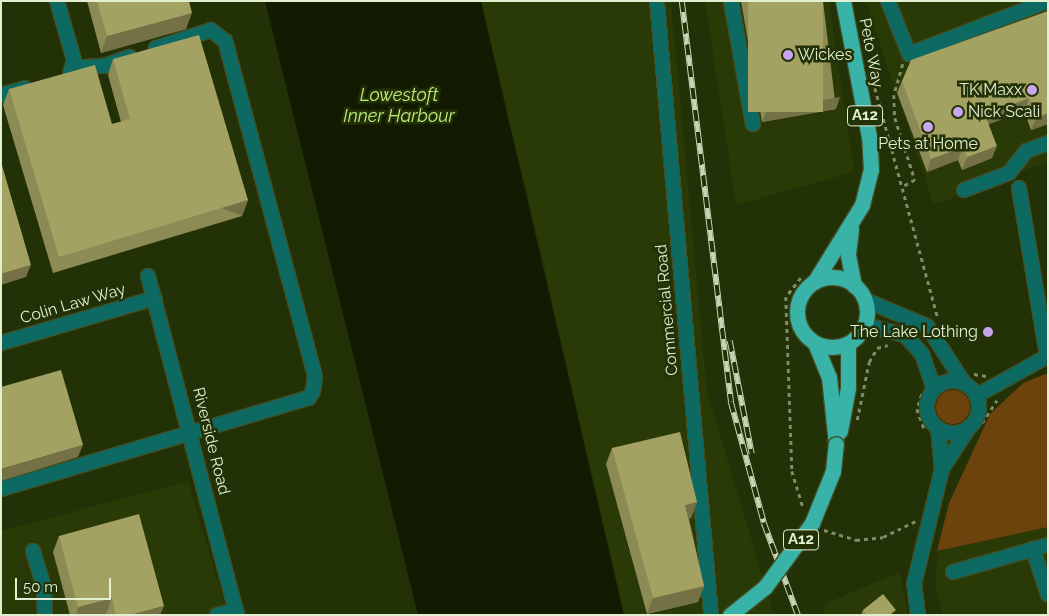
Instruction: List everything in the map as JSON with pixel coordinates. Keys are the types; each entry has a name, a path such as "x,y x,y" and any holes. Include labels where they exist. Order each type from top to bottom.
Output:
{"highway":[{"name":"Peto Way","path":"815,281 851,228 868,188 871,154 843,1"},
{"name":"Peto Way","path":"851,228 848,254 854,285"},
{"path":"835,277 854,285 865,300 867,311 861,332 848,344 826,347 815,344 800,328 797,307 815,281 835,277"},
{"name":"A12","path":"815,344 829,377 836,444"},
{"name":"A12","path":"730,615 765,587 812,523 834,472 836,444 848,388 848,344"}],"street":[{"path":"53,79 70,74 73,68 57,1"},
{"name":"Commercial Road","path":"657,1 711,615"},
{"path":"731,1 753,124"},
{"path":"888,1 909,54 1017,7 1048,1"},
{"path":"1,489 309,398 315,376 225,42 211,30 104,66 73,68"},
{"path":"1,95 36,85"},
{"path":"964,190 1009,173 1026,151 1048,143"},
{"path":"976,396 1047,356 1019,188"},
{"name":"Riverside Road","path":"148,276 156,298 192,433 236,612"},
{"name":"Colin Law Way","path":"1,343 156,298"},
{"path":"865,300 927,326 964,383 976,396 978,412 942,469"},
{"path":"861,332 876,328 904,335 922,354 934,388"},
{"path":"918,615 914,584 942,469 938,428 926,404 934,388 954,380 964,383"},
{"path":"938,428 954,433 970,426"},
{"path":"953,572 1048,546"},
{"path":"1034,549 1048,595"},
{"path":"33,551 44,588 45,615"},
{"path":"217,615 236,612"}],"path":[{"path":"901,72 894,95 895,118 915,180 903,187"}],"shaded area":[{"path":"476,1 671,1 707,392 774,615 624,615 527,191"},
{"path":"705,1 829,1 854,172 736,205"},
{"path":"866,1 1048,1 1048,162 934,205"},
{"path":"1048,373 1048,527 937,551 949,503 990,414 1023,383"},
{"path":"953,390 960,391 965,395 969,400 969,414 965,419 960,423 953,424 946,423 941,419 937,414 936,407 937,400 941,395 946,391"},
{"path":"188,481 228,615 1,615 1,531"},
{"path":"1048,527 1048,615 942,615 936,586 937,551"},
{"path":"900,572 908,615 825,615 822,605"}],"water":[{"name":"Lowestoft Inner Harbour","path":"265,1 481,1 624,615 418,615"}],"building":[{"path":"97,1 189,1 192,13 107,36"},
{"name":"Wickes","path":"748,1 823,1 823,112 748,112"},
{"path":"1048,11 1048,113 1036,118 1029,98 985,115 997,146 967,157 963,147 931,159 902,81 911,60"},
{"path":"199,35 248,200 59,257 9,89 95,65 112,124 130,119 113,59"},
{"path":"1,162 31,265 1,274"},
{"path":"61,370 83,445 1,469 1,387"},
{"path":"680,432 697,502 685,505 704,586 653,598 612,448"},
{"path":"139,514 164,606 129,615 116,615 112,598 78,607 59,536"},
{"path":"883,594 896,610 890,615 867,615 863,610"}],"railway":[{"path":"682,1 731,402 764,523 798,615"},
{"path":"730,341 752,454"}],"place":[{"name":"Wickes","path":"788,55"},
{"name":"TK Maxx","path":"1032,90"},
{"name":"Nick Scali","path":"958,112"},
{"name":"Pets at Home","path":"928,127"},
{"name":"The Lake Lothing","path":"988,332"}]}
